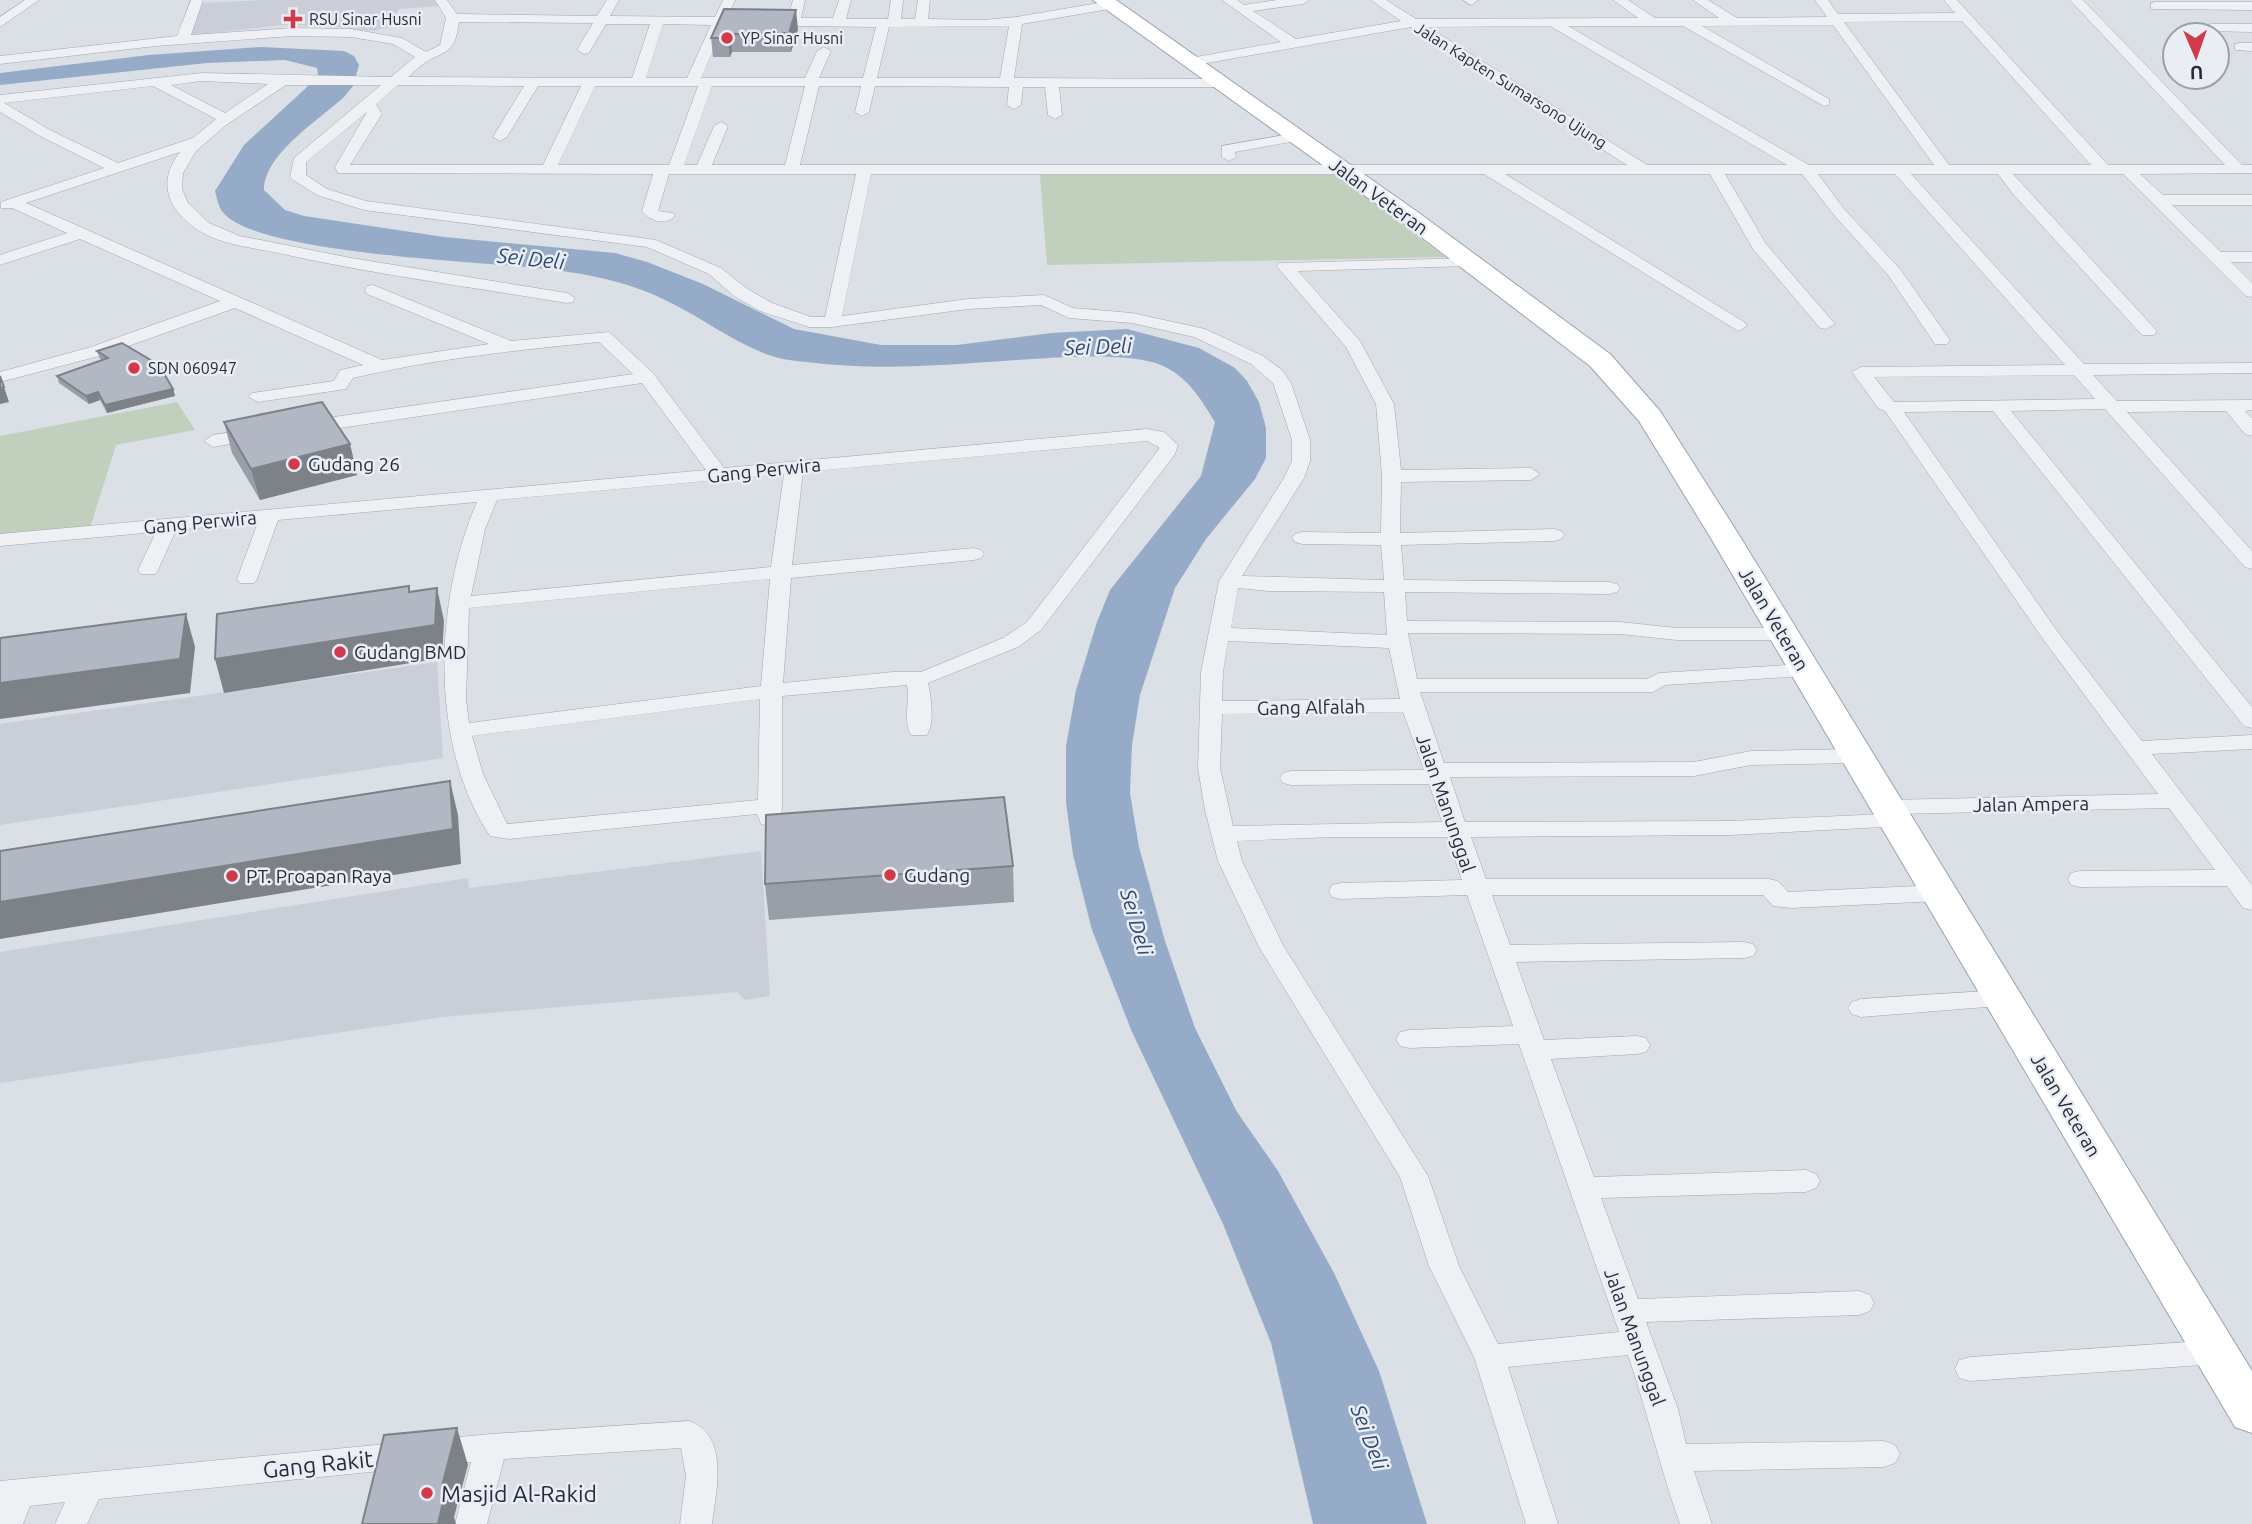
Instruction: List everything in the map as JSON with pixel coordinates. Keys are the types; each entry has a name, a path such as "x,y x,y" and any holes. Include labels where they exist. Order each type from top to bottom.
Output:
{"main road":[{"name":"Jalan Veteran","path":"1107,2 1469,261 1600,360 1629,391 1650,417 1724,535 1781,634 2252,1413"}],"street":[{"path":"0,23 33,0"},
{"path":"183,37 197,0"},
{"path":"441,0 453,18 448,47 424,57 299,161 298,177 308,185 334,197 364,205 650,243 715,271 766,307 809,322 832,322 968,304 1044,300 1069,313 1132,318 1179,327 1257,360 1276,374 1282,383 1301,440 1301,461 1294,478 1229,581 1212,672 1209,768 1230,861 1272,947 1414,1176 1444,1266 1489,1357 1542,1524"},
{"path":"584,50 612,0"},
{"path":"667,216 654,216 650,211 668,171 719,21 729,0"},
{"path":"793,22 799,0"},
{"path":"838,22 845,0"},
{"path":"862,112 897,0"},
{"path":"921,22 924,0"},
{"path":"1228,0 1292,43"},
{"path":"1242,9 1303,0"},
{"name":"Jalan Kapten Sumarsono Ujung","path":"1377,0 1645,170"},
{"path":"1619,0 1654,23"},
{"path":"1699,0 1735,22"},
{"path":"1821,0 1944,169"},
{"path":"1950,0 2103,168"},
{"path":"2076,0 2248,169"},
{"path":"453,18 500,18 519,14 600,19 659,17 719,21 984,24 1016,21 1107,2"},
{"path":"2156,6 2252,6"},
{"path":"637,82 659,17"},
{"path":"492,33 500,18"},
{"path":"1190,62 1411,23 1654,23 1964,18"},
{"path":"1014,105 1012,82 1016,21"},
{"path":"1687,22 1824,102"},
{"path":"1553,23 1807,170 1839,212 1894,272 1941,340"},
{"path":"0,60 273,27 325,26 402,39 415,45 424,57"},
{"path":"2231,28 2252,27"},
{"path":"791,171 811,82 824,51"},
{"path":"0,99 214,77 288,81 1220,83"},
{"path":"288,81 226,119 183,156 175,172 173,186 180,204 203,226 214,232 311,256 567,298"},
{"path":"155,82 226,119"},
{"path":"500,137 533,82"},
{"path":"548,171 590,82"},
{"path":"1051,82 1055,115"},
{"path":"0,106 45,133 114,167"},
{"path":"366,106 372,108 375,114 342,167 343,170 2248,169"},
{"path":"702,171 722,126"},
{"path":"1230,157 1227,149 1296,136"},
{"path":"6,205 114,167 201,141"},
{"path":"1898,169 2252,563"},
{"path":"2002,169 2018,191 2148,331"},
{"path":"2127,169 2249,286"},
{"path":"832,322 864,171"},
{"path":"1490,171 1738,326"},
{"path":"1716,171 1759,246 1826,324"},
{"path":"2159,201 2252,200"},
{"path":"6,205 81,233 380,366"},
{"path":"0,260 81,233"},
{"path":"2217,257 2252,257"},
{"name":"Jalan Manunggal","path":"1469,261 1285,266 1354,345 1385,404 1392,476 1389,512 1393,586 1398,634 1410,696 1475,887 1502,954 1662,1409 1673,1458 1696,1524"},
{"path":"373,290 510,346"},
{"path":"0,377 123,342 237,301"},
{"path":"258,397 340,385 346,374 380,366 510,346 603,336 648,377 720,475"},
{"path":"2252,368 1861,372 1884,404 1891,407 2252,405"},
{"path":"213,441 648,377"},
{"path":"1998,406 2252,721"},
{"path":"2232,406 2252,430"},
{"path":"1891,407 2050,635 2252,902"},
{"name":"Gang Perwira","path":"0,540 1147,435 1157,436 1169,445 1022,639 965,659 943,673 916,679"},
{"path":"768,841 771,691 781,571 794,466"},
{"path":"1392,476 1531,474"},
{"path":"489,497 475,529 459,603 456,699 459,731 472,774 496,828 502,832 770,806"},
{"path":"247,579 270,516"},
{"path":"148,570 169,524"},
{"path":"1302,538 1554,535"},
{"path":"459,603 974,554"},
{"path":"1229,581 1268,585 1610,588"},
{"path":"1219,635 1398,634 1620,628 1677,634 1781,634"},
{"name":"Gang Alfalah","path":"1211,708 1653,685 1659,679 1803,670"},
{"path":"459,731 893,678 916,679 920,696 919,730"},
{"path":"2137,748 2252,742"},
{"path":"1291,778 1694,769 1751,758 1854,755"},
{"name":"Jalan Ampera","path":"1224,834 1455,829 1730,828 1891,814 2175,801"},
{"path":"2080,879 2234,878"},
{"path":"1341,891 1475,887 1769,887 1782,900 1938,894"},
{"path":"1502,954 1744,950"},
{"path":"1861,1008 2002,999"},
{"path":"1409,1039 1637,1045"},
{"path":"1583,1188 1806,1181"},
{"path":"1626,1311 1859,1303"},
{"path":"1489,1357 1637,1342"},
{"path":"1970,1369 2217,1352"},
{"path":"679,1434 689,1434 700,1448 696,1524"},
{"name":"Gang Rakit","path":"9,1494 491,1447 679,1434"},
{"path":"471,1524 491,1447"},
{"path":"1673,1458 1884,1454"},
{"path":"71,1524 89,1487"},
{"path":"7,1524 9,1494"}],"shaded area":[{"name":"RSU Sinar Husni","path":"265,0 438,0 441,6 399,9 390,27 373,31 282,25 187,36 199,3"},
{"path":"437,662 443,758 0,825 0,724"},
{"path":"761,851 770,996 745,1000 737,992 443,1017 0,1083 0,952 468,878 469,888"}],"green space":[{"path":"1040,175 1337,175 1445,257 1047,265"},
{"path":"177,402 195,430 116,445 90,528 0,536 0,436"}],"water":[{"name":"Sei Deli","path":"261,47 344,51 354,56 359,65 353,86 344,97 283,151 266,177 264,190 285,210 304,216 444,237 615,253 647,262 703,284 794,329 881,345 957,345 1051,333 1127,329 1199,348 1235,368 1247,381 1259,402 1266,428 1266,458 1255,479 1206,539 1175,588 1140,695 1132,745 1130,793 1139,847 1165,941 1195,1028 1237,1112 1278,1171 1334,1273 1379,1371 1427,1524 1313,1524 1271,1343 1223,1224 1132,1032 1092,930 1073,855 1066,802 1066,746 1076,690 1110,590 1201,476 1215,422 1192,389 1178,375 1161,365 1129,358 1069,357 885,367 787,360 747,346 665,300 610,280 553,270 359,252 271,236 240,225 222,211 215,191 244,145 306,88 318,74 317,68 285,60 207,63 0,85 0,73 149,55"}],"building":[{"path":"724,9 796,10 789,33 730,34 728,38 711,38"},
{"path":"122,343 159,365 173,389 105,405 98,392 86,396 57,376 108,358 97,351"},
{"path":"322,402 350,444 251,469 224,422"},
{"path":"409,586 409,592 437,588 435,625 215,659 217,614"},
{"path":"186,614 180,659 0,683 0,638"},
{"path":"450,781 453,829 0,902 0,851"},
{"path":"1004,797 1013,866 765,884 766,815"},
{"path":"457,1428 442,1486 446,1489 438,1524 362,1524 384,1435"}],"place":[{"name":"RSU Sinar Husni","path":"293,19"},
{"name":"YP Sinar Husni","path":"727,38"},
{"name":"SDN 060947","path":"134,368"},
{"name":"Gudang 26","path":"294,464"},
{"name":"Gudang BMD","path":"340,652"},
{"name":"Gudang","path":"890,875"},
{"name":"PT. Proapan Raya","path":"232,876"},
{"name":"Masjid Al-Rakid","path":"427,1493"}]}
